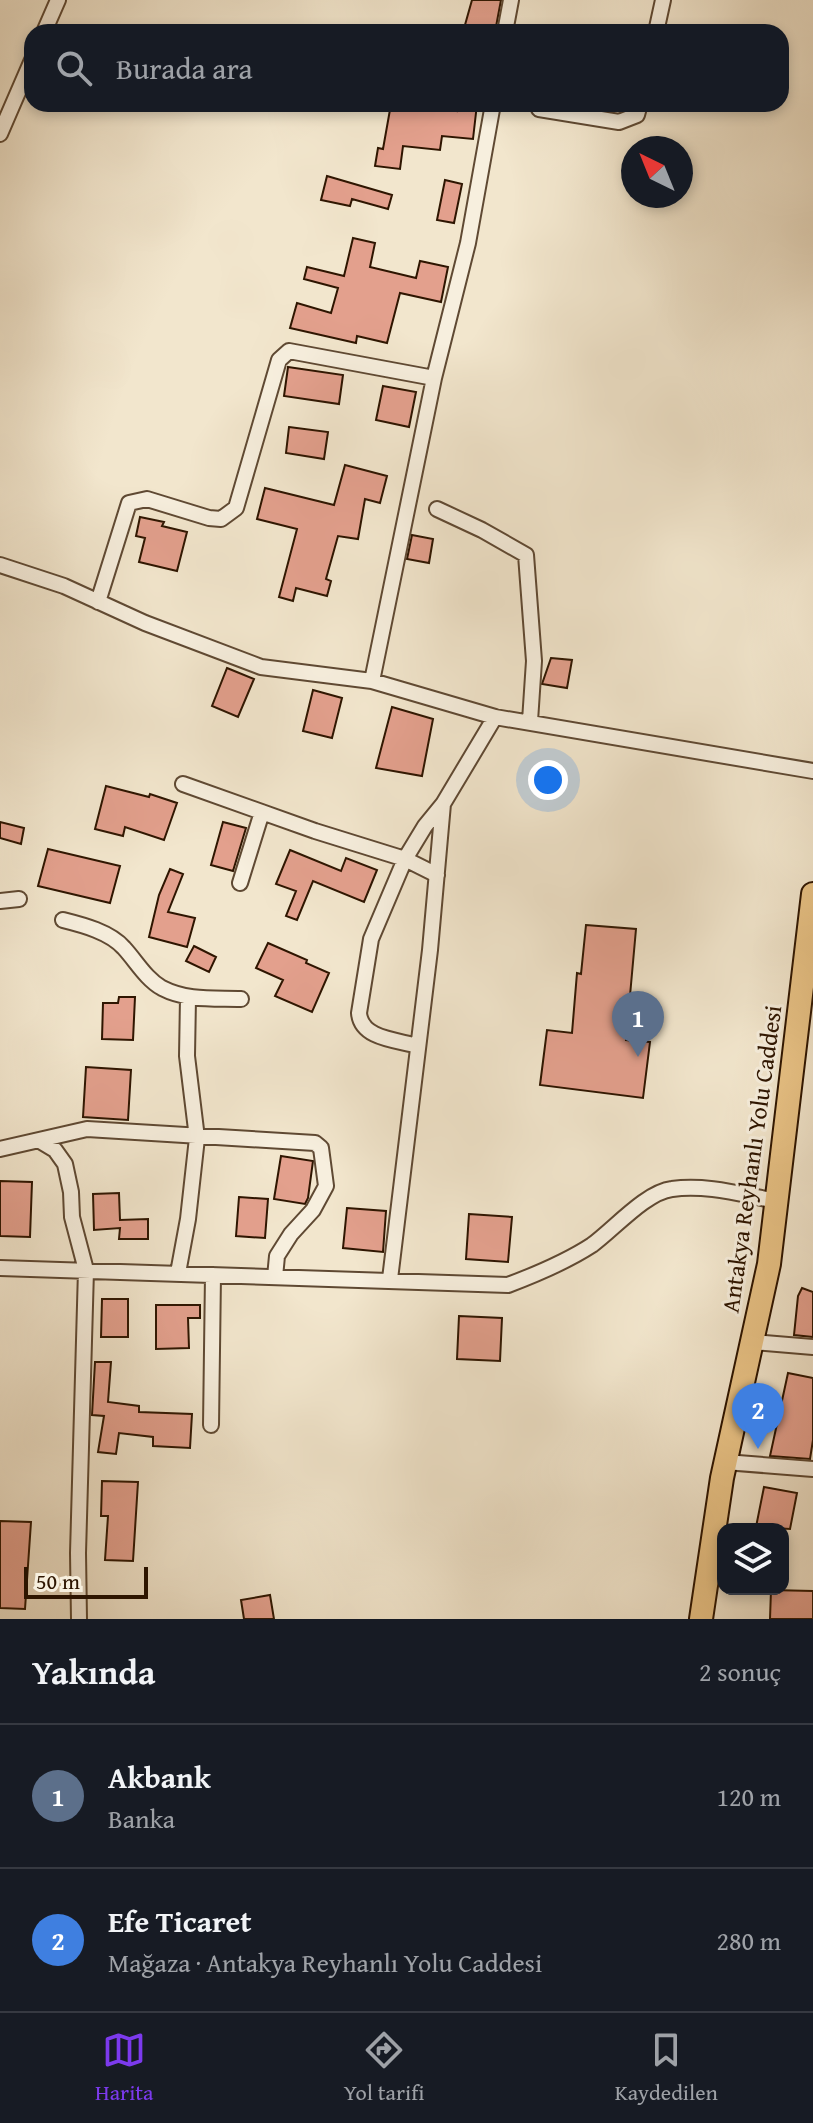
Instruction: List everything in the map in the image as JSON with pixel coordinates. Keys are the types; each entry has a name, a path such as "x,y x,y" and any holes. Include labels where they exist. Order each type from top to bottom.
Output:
{"main road":[{"name":"Antakya Reyhanlı Yolu Caddesi","path":"701,1619 725,1462 769,1264 813,894"}],"street":[{"path":"48,24 58,0"},
{"path":"506,24 511,0"},
{"path":"658,24 663,0"},
{"path":"0,134 24,78"},
{"path":"372,681 434,378 468,243 492,112"},
{"path":"557,112 619,122 638,112"},
{"path":"98,602 129,503 147,499 221,519 236,508 279,360 289,351 434,378"},
{"path":"437,509 526,555 534,661 530,721"},
{"path":"0,565 64,586 145,623 261,667 372,681 495,717 813,771"},
{"path":"418,1046 369,1033 360,1023 371,939 405,859 443,804 495,717"},
{"path":"183,784 405,859 437,875"},
{"path":"390,1279 443,804"},
{"path":"240,883 262,812"},
{"path":"0,901 19,899"},
{"path":"63,920 86,925 121,945 146,975 161,987 188,998 241,999"},
{"path":"178,1273 197,1138 187,1056 188,998"},
{"path":"0,1149 87,1129 315,1143 321,1148 326,1186 313,1210 291,1234 277,1256 275,1277"},
{"path":"40,1141 55,1150 65,1164 72,1217 86,1270 79,1619"},
{"path":"0,1268 508,1285 546,1271 591,1245 640,1206 669,1189 702,1187 777,1201"},
{"path":"211,1425 213,1275"},
{"path":"752,1342 813,1347"},
{"path":"725,1462 813,1469"}],"building":[{"path":"472,0 501,0 496,24 465,24"},
{"path":"390,112 476,112 473,139 442,136 440,150 403,146 400,169 375,166 378,148 383,149"},
{"path":"327,176 392,195 388,209 352,199 350,206 321,200"},
{"path":"445,180 462,184 454,223 437,220"},
{"path":"353,238 375,243 370,267 416,278 420,261 448,267 441,302 400,293 387,343 357,336 356,343 290,328 297,303 331,313 338,288 304,279 307,267 344,276"},
{"path":"288,367 343,375 339,404 284,396"},
{"path":"383,386 416,392 409,427 376,420"},
{"path":"289,427 328,432 324,459 286,453"},
{"path":"345,465 387,476 380,503 365,499 358,539 338,536 326,579 331,581 327,596 296,588 293,601 279,597 297,529 257,519 265,488 334,505"},
{"path":"140,517 164,522 162,526 187,532 177,571 139,562 145,538 136,536"},
{"path":"412,535 433,539 429,563 407,559"},
{"path":"551,658 572,660 567,688 542,684"},
{"path":"227,668 254,679 238,717 212,706"},
{"path":"313,690 342,698 332,738 303,731"},
{"path":"392,707 433,719 422,776 376,768"},
{"path":"106,786 149,797 150,794 177,803 164,840 125,827 123,836 95,829"},
{"path":"0,822 24,828 21,844 0,838"},
{"path":"223,822 246,828 233,871 211,865"},
{"path":"48,849 120,866 110,903 38,886"},
{"path":"290,850 341,871 346,858 377,870 364,902 313,881 297,920 286,916 296,891 276,884"},
{"path":"170,869 183,874 168,912 195,918 187,947 149,937 159,895"},
{"path":"586,925 636,929 626,1040 650,1042 643,1098 540,1085 547,1030 572,1033 577,973 581,974"},
{"path":"268,943 329,973 312,1012 275,996 283,980 256,968"},
{"path":"194,946 216,957 209,972 186,961"},
{"path":"119,997 135,997 133,1040 102,1039 103,1003 118,1003"},
{"path":"86,1067 131,1070 128,1120 83,1117"},
{"path":"281,1156 313,1161 305,1204 274,1199"},
{"path":"0,1181 32,1182 30,1237 0,1236"},
{"path":"119,1193 120,1220 148,1219 148,1239 119,1239 120,1228 94,1230 93,1194"},
{"path":"239,1197 268,1199 265,1238 236,1236"},
{"path":"347,1208 386,1211 383,1252 343,1248"},
{"path":"469,1214 512,1217 508,1262 466,1259"},
{"path":"802,1288 813,1292 813,1337 794,1335 798,1296"},
{"path":"102,1299 128,1299 128,1337 101,1337"},
{"path":"156,1305 200,1305 200,1318 188,1318 189,1348 156,1349"},
{"path":"459,1316 502,1318 500,1361 457,1359"},
{"path":"95,1362 111,1362 108,1402 139,1406 139,1412 192,1414 190,1448 153,1446 153,1437 119,1433 116,1454 98,1452 104,1416 92,1415"},
{"path":"788,1373 813,1378 810,1459 770,1456"},
{"path":"102,1481 138,1482 133,1561 105,1560 108,1516 101,1516"},
{"path":"764,1487 797,1493 790,1529 789,1523 757,1523"},
{"path":"0,1521 31,1522 25,1609 0,1608"},
{"path":"789,1590 813,1591 813,1619 770,1619 771,1595 789,1595"},
{"path":"270,1595 274,1619 244,1619 241,1600"}],"place":[{"name":"Akbank","path":"638,1057"},
{"name":"Efe Ticaret","path":"758,1449"}]}
